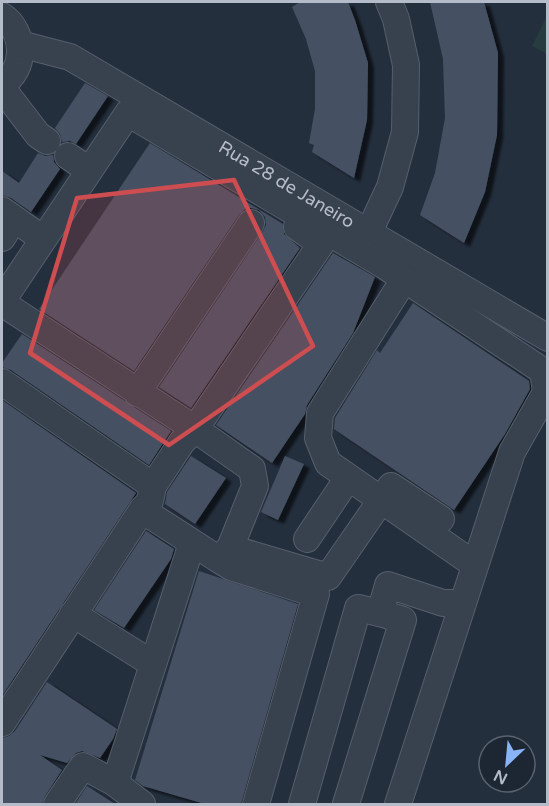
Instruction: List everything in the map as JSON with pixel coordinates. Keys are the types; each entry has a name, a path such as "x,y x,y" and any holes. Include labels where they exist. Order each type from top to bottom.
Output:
{"street":[{"path":"369,232 390,187 405,132 406,65 396,20 389,2"},
{"path":"2,16 16,31 20,44 20,58 15,71 2,86 38,135 47,141"},
{"name":"Rua 28 de Janeiro","path":"20,44 70,57 548,338"},
{"path":"224,553 255,486 252,469 2,298 128,113 405,278 543,371 546,392 512,452 398,804"},
{"path":"68,156 89,170"},
{"path":"2,723 150,501 153,486 182,442 195,429 321,244 284,217 282,204"},
{"path":"6,222 43,239"},
{"path":"138,393 251,223"},
{"path":"405,278 320,413 318,438 328,463 475,565"},
{"path":"2,382 153,486"},
{"path":"307,539 348,478"},
{"path":"142,510 192,543 224,553 328,577 391,486 441,519"},
{"path":"115,783 192,543"},
{"path":"224,553 231,567 316,594 256,804"},
{"path":"380,614 388,585 442,603 462,603"},
{"path":"302,804 358,608 403,620 346,804"},
{"path":"73,614 153,664"},
{"path":"57,804 83,766 115,783 142,804"}],"highlighted area":[{"path":"234,180 313,346 169,445 30,353 77,198"}],"green space":[{"path":"547,16 547,54 532,46"}],"building":[{"path":"300,2 348,2 355,20 368,63 367,120 354,178 312,152 314,145 309,143 315,109 315,71 306,39 292,7"},
{"path":"430,2 484,2 498,53 497,135 485,192 464,243 420,215 435,173 445,118 443,59"},
{"path":"85,83 108,96 76,144 70,141 62,142 55,128"},
{"path":"150,143 283,224 284,234 300,248 191,408 159,387 263,231 266,225 265,217 259,210 245,209 239,215 134,371 39,309"},
{"path":"38,153 45,156 53,155 54,162 60,169 31,212 11,198 2,195 2,171 19,183"},
{"path":"333,253 375,277 353,333 307,405 305,414 272,463 216,425"},
{"path":"413,303 529,381 530,389 505,434 454,510 334,429 335,418 377,350 380,353"},
{"path":"22,334 171,431 149,465 11,370 2,367 2,363"},
{"path":"2,400 136,493 2,696"},
{"path":"191,456 226,478 195,524 165,504 167,492"},
{"path":"285,456 304,464 278,520 261,512"},
{"path":"146,531 174,549 171,559 124,628 94,610"},
{"path":"199,571 298,604 241,804 205,804 143,786 135,780"},
{"path":"47,682 117,729 100,758 82,751 76,753 67,763 40,755 62,770 42,804 2,804 2,738 15,731"},
{"path":"87,786 115,804 75,804"}]}
